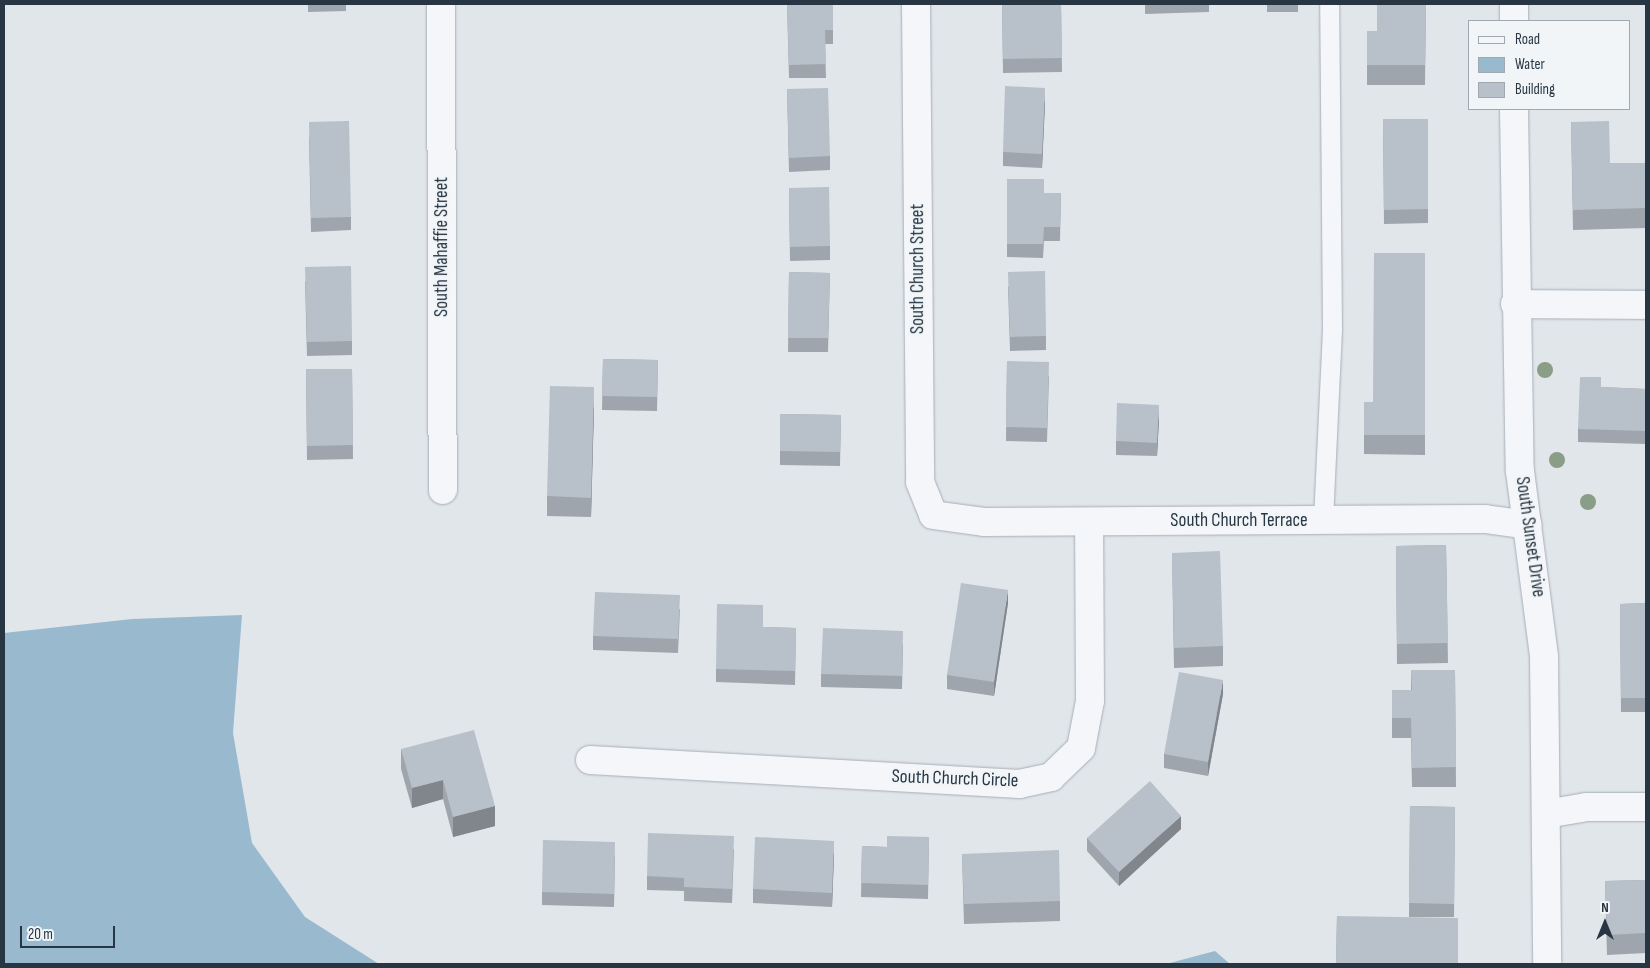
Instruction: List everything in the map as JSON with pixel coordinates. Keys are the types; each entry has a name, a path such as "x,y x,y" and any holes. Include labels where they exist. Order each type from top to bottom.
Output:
{"street":[{"name":"South Mahaffie Street","path":"441,4 444,490"},
{"name":"South Church Street","path":"916,4 920,482 933,515 950,517"},
{"path":"1514,4 1514,20"},
{"name":"South Sunset Drive","path":"1514,110 1515,304 1520,471 1544,657 1547,964"},
{"path":"1515,304 1646,305"},
{"name":"South Church Terrace","path":"950,517 984,522 1485,519 1528,525"},
{"name":"South Church Circle","path":"590,760 1019,784 1051,777 1081,748 1090,701 1090,522"},
{"path":"1546,814 1587,807 1646,807"}],"lane":[{"path":"1324,520 1332,328 1329,4"}],"water":[{"path":"242,615 233,733 252,843 305,917 379,964 4,964 4,633 132,619"},
{"path":"1215,951 1230,964 1166,964"}],"building":[{"path":"787,4 833,4 833,30 825,30 826,64 789,65"},
{"path":"1002,4 1061,4 1062,58 1003,59"},
{"path":"1377,4 1426,4 1425,65 1367,65 1367,31 1377,31"},
{"path":"1005,86 1045,88 1042,154 1003,152"},
{"path":"828,88 830,156 789,158 787,89"},
{"path":"1383,119 1428,119 1428,209 1384,210"},
{"path":"349,121 351,217 311,218 309,122"},
{"path":"1609,121 1610,163 1646,163 1646,208 1573,210 1571,122"},
{"path":"1007,179 1044,179 1044,193 1061,193 1060,227 1044,227 1043,244 1007,244"},
{"path":"829,187 830,246 790,247 789,188"},
{"path":"1374,253 1425,253 1425,435 1364,435 1364,402 1373,402"},
{"path":"351,266 352,341 307,342 305,267"},
{"path":"1045,271 1046,336 1010,337 1008,272"},
{"path":"789,272 830,273 828,338 788,338"},
{"path":"603,359 658,360 657,397 602,396"},
{"path":"1007,361 1049,362 1047,428 1006,427"},
{"path":"306,369 352,369 353,445 307,446"},
{"path":"1580,377 1601,377 1601,387 1646,389 1646,431 1578,429"},
{"path":"550,386 594,387 591,498 547,496"},
{"path":"1117,403 1159,405 1157,443 1116,441"},
{"path":"780,414 841,415 840,452 780,451"},
{"path":"1446,545 1448,643 1397,644 1396,546"},
{"path":"1220,551 1223,646 1174,648 1172,553"},
{"path":"961,583 1008,590 994,682 947,675"},
{"path":"595,592 680,595 678,639 593,636"},
{"path":"1646,603 1646,698 1621,698 1620,604"},
{"path":"717,604 763,605 763,627 796,628 795,671 716,669"},
{"path":"823,628 903,631 902,676 821,674"},
{"path":"1411,670 1455,670 1456,767 1412,768 1411,718 1392,718 1392,690 1412,690"},
{"path":"1179,672 1223,680 1208,762 1164,754"},
{"path":"474,730 495,806 453,817 443,780 412,788 401,749"},
{"path":"1150,781 1181,816 1119,872 1087,838"},
{"path":"1410,806 1455,807 1454,904 1409,903"},
{"path":"648,833 734,836 732,889 684,887 684,878 647,876"},
{"path":"887,836 929,837 928,885 861,883 862,846 887,847"},
{"path":"755,837 834,841 832,893 753,889"},
{"path":"543,840 615,842 614,894 542,892"},
{"path":"1059,850 1060,901 964,904 962,854"},
{"path":"1646,880 1646,933 1607,935 1605,881"},
{"path":"1337,916 1458,918 1458,964 1336,963"}]}
